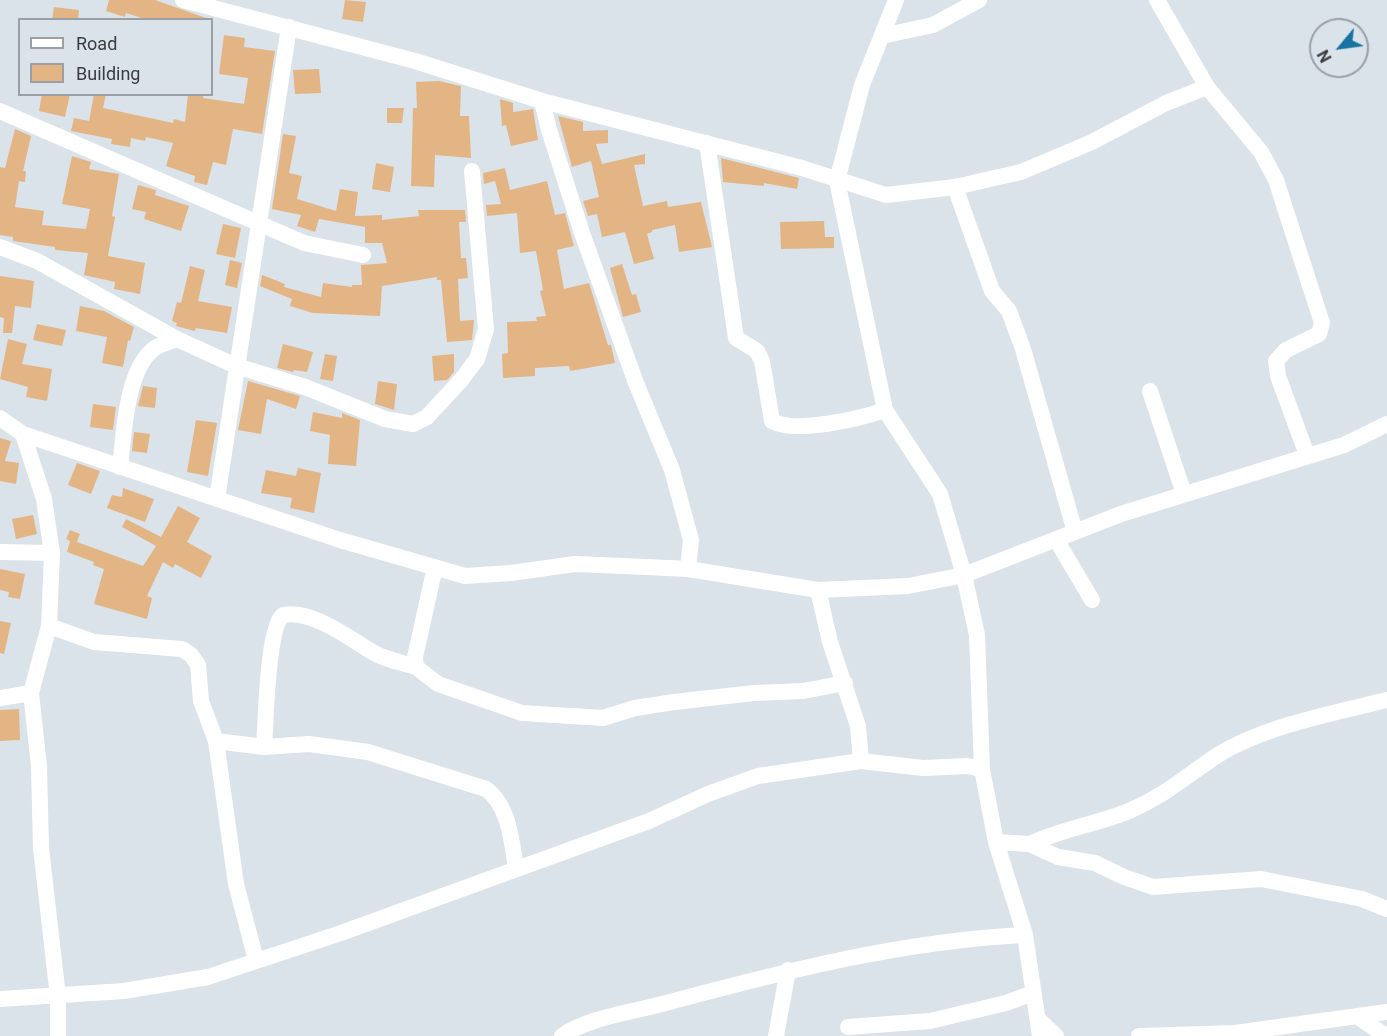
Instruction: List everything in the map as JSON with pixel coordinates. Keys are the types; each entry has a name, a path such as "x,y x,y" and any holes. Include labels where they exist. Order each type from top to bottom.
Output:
{"street":[{"path":"183,0 415,61 542,101 802,168 886,195 955,187 1021,172 1092,142 1167,103 1207,87"},
{"path":"896,0 862,85 837,181 885,410 940,494 964,575 977,636 982,770 996,842 1025,935 1040,1036"},
{"path":"882,36 933,25 979,0"},
{"path":"1157,0 1207,87 1261,152 1276,180 1322,323 1319,334 1286,351 1276,361 1278,376 1307,455"},
{"path":"217,498 289,27"},
{"path":"542,101 549,130 597,275 636,383 672,470 691,540 688,569"},
{"path":"0,111 304,243 363,255"},
{"path":"707,143 736,338 757,351 762,361 772,421 782,426 800,425 868,416 885,410"},
{"path":"0,247 37,261 177,339 236,366 280,378 385,419 413,424 427,417 462,380 477,359 486,329 472,171"},
{"path":"955,187 992,291 1009,311 1023,349 1075,532"},
{"path":"120,467 129,400 136,377 154,349 177,339"},
{"path":"1150,391 1184,494"},
{"path":"0,418 23,434 120,467 340,540 465,576 511,573 575,564 688,569 818,590 909,586 964,575 1057,541 1075,532 1184,494 1344,445 1387,424"},
{"path":"23,434 44,499 51,553 49,626 31,693 39,766 41,848 58,997 58,1036"},
{"path":"1057,541 1092,600"},
{"path":"0,552 51,553"},
{"path":"416,667 415,657 435,567"},
{"path":"818,590 830,642 858,726 861,761"},
{"path":"264,747 272,637 278,619 283,615 305,617 335,628 378,655 416,667 438,684 522,713 603,718 635,708 674,702 754,693 803,691 845,683"},
{"path":"49,626 94,642 182,649 191,655 198,665 201,701 216,741 236,884 255,960"},
{"path":"0,698 31,693"},
{"path":"1030,844 1057,831 1127,812 1153,800 1181,783 1219,754 1262,736 1293,724 1387,700"},
{"path":"216,741 264,747 309,744 368,752 486,789 496,796 516,868"},
{"path":"0,999 124,991 208,977 341,933 649,821 708,794 758,776 861,761 923,768 967,766 982,770"},
{"path":"996,842 1030,844 1058,857 1095,863 1124,877 1153,887 1212,885 1261,879 1362,900 1387,909"},
{"path":"562,1036 601,1020 788,970 877,951 985,937 1025,935"},
{"path":"776,1036 788,970"},
{"path":"848,1026 930,1021 1006,1004 1033,993"},
{"path":"1140,1036 1235,1033 1387,1012"},
{"path":"1358,1017 1386,1036"},
{"path":"1037,1018 1056,1036"}],"building":[{"path":"109,0 155,0 206,18 142,18 126,13 125,17 106,11"},
{"path":"345,0 366,2 363,22 342,19"},
{"path":"54,7 79,10 78,18 52,18"},
{"path":"224,35 245,38 244,47 275,51 262,134 233,129 226,165 213,162 207,185 194,182 195,176 166,166 173,143 146,137 145,141 131,138 130,147 111,144 112,139 71,131 74,118 89,121 94,96 106,96 103,108 173,123 174,119 185,122 188,96 204,96 203,98 244,104 248,78 219,74"},
{"path":"319,69 321,93 295,94 293,70"},
{"path":"439,81 461,86 460,116 469,116 471,158 435,155 434,187 411,186 413,108 417,108 416,82"},
{"path":"42,96 70,96 65,117 39,111"},
{"path":"500,99 513,103 513,112 533,109 538,140 511,146 506,125 502,126"},
{"path":"387,108 404,108 402,123 387,123"},
{"path":"558,116 583,122 583,131 608,130 608,143 596,144 602,164 645,154 645,164 634,165 643,206 667,201 668,207 701,202 712,247 679,252 675,225 652,230 647,234 654,259 634,264 625,232 602,237 597,214 588,216 583,201 599,197 591,161 572,167"},
{"path":"15,129 31,136 23,171 26,171 25,182 19,181 15,207 44,211 42,225 86,229 90,209 62,204 72,156 91,162 89,169 119,174 108,256 145,263 140,294 114,289 115,282 84,275 88,253 55,250 55,247 13,241 13,237 0,235 0,167 5,168"},
{"path":"283,134 296,136 289,173 302,176 297,199 336,211 340,189 358,192 355,216 382,215 382,220 419,216 418,210 465,210 466,222 459,222 461,258 466,258 468,278 458,279 460,321 474,320 472,340 447,342 441,280 437,280 437,277 382,286 380,316 313,313 290,306 292,299 260,286 262,275 285,284 284,287 321,297 323,283 352,287 352,285 362,285 361,265 387,263 382,243 365,243 365,227 319,219 315,232 297,226 301,215 272,209"},
{"path":"721,158 799,178 797,189 764,183 764,186 723,182"},
{"path":"376,163 394,167 390,192 372,189"},
{"path":"505,168 510,190 547,181 555,215 565,213 574,246 557,250 564,289 589,283 615,363 570,371 569,366 535,368 535,376 503,378 502,354 508,353 507,322 537,321 536,317 546,316 540,291 543,290 536,251 520,253 517,213 487,216 486,205 501,204 495,181 484,184 483,173"},
{"path":"138,185 156,190 155,195 189,206 181,231 144,219 146,212 132,209"},
{"path":"824,221 825,237 834,237 834,248 781,249 780,222"},
{"path":"223,224 241,228 235,258 216,254"},
{"path":"230,260 242,263 237,288 225,285"},
{"path":"622,264 632,295 636,294 641,312 623,317 610,268"},
{"path":"190,266 205,270 198,301 232,307 227,333 196,328 195,331 176,326 177,323 172,321 177,302 181,303"},
{"path":"0,276 34,281 31,308 15,306 12,333 3,333 4,318 0,317"},
{"path":"80,306 104,311 134,327 130,341 128,340 123,367 102,363 107,337 76,331"},
{"path":"37,324 66,330 62,346 33,340"},
{"path":"8,339 27,344 22,364 52,369 47,401 26,397 28,387 0,379"},
{"path":"283,344 313,352 307,372 294,370 293,372 277,368"},
{"path":"325,354 337,356 333,381 320,379"},
{"path":"454,354 454,372 447,380 434,381 432,356"},
{"path":"248,381 300,396 296,409 267,399 261,434 238,430"},
{"path":"378,381 397,384 394,410 375,404"},
{"path":"143,386 157,388 155,408 138,406"},
{"path":"93,404 116,407 113,430 90,427"},
{"path":"313,412 342,418 342,413 360,420 356,466 328,464 330,435 310,431"},
{"path":"196,420 217,423 208,476 187,472"},
{"path":"134,432 150,434 147,453 132,451"},
{"path":"0,438 11,441 5,461 19,463 16,484 0,481"},
{"path":"77,463 100,471 91,494 68,485"},
{"path":"298,468 321,473 314,513 290,508 292,498 261,493 266,470 296,476"},
{"path":"123,488 154,499 145,522 107,508 112,495 122,497"},
{"path":"178,506 200,518 187,542 212,556 201,578 175,564 173,568 163,562 147,596 152,598 147,619 94,604 104,569 93,565 94,562 67,552 70,541 66,539 70,530 80,534 77,542 143,566 156,546 122,527 126,519 161,537"},
{"path":"33,515 37,534 16,539 12,519"},
{"path":"0,569 25,574 20,599 8,597 9,592 0,590"},
{"path":"0,621 11,623 4,654 0,653"},
{"path":"19,709 20,740 0,741 0,710"}]}
